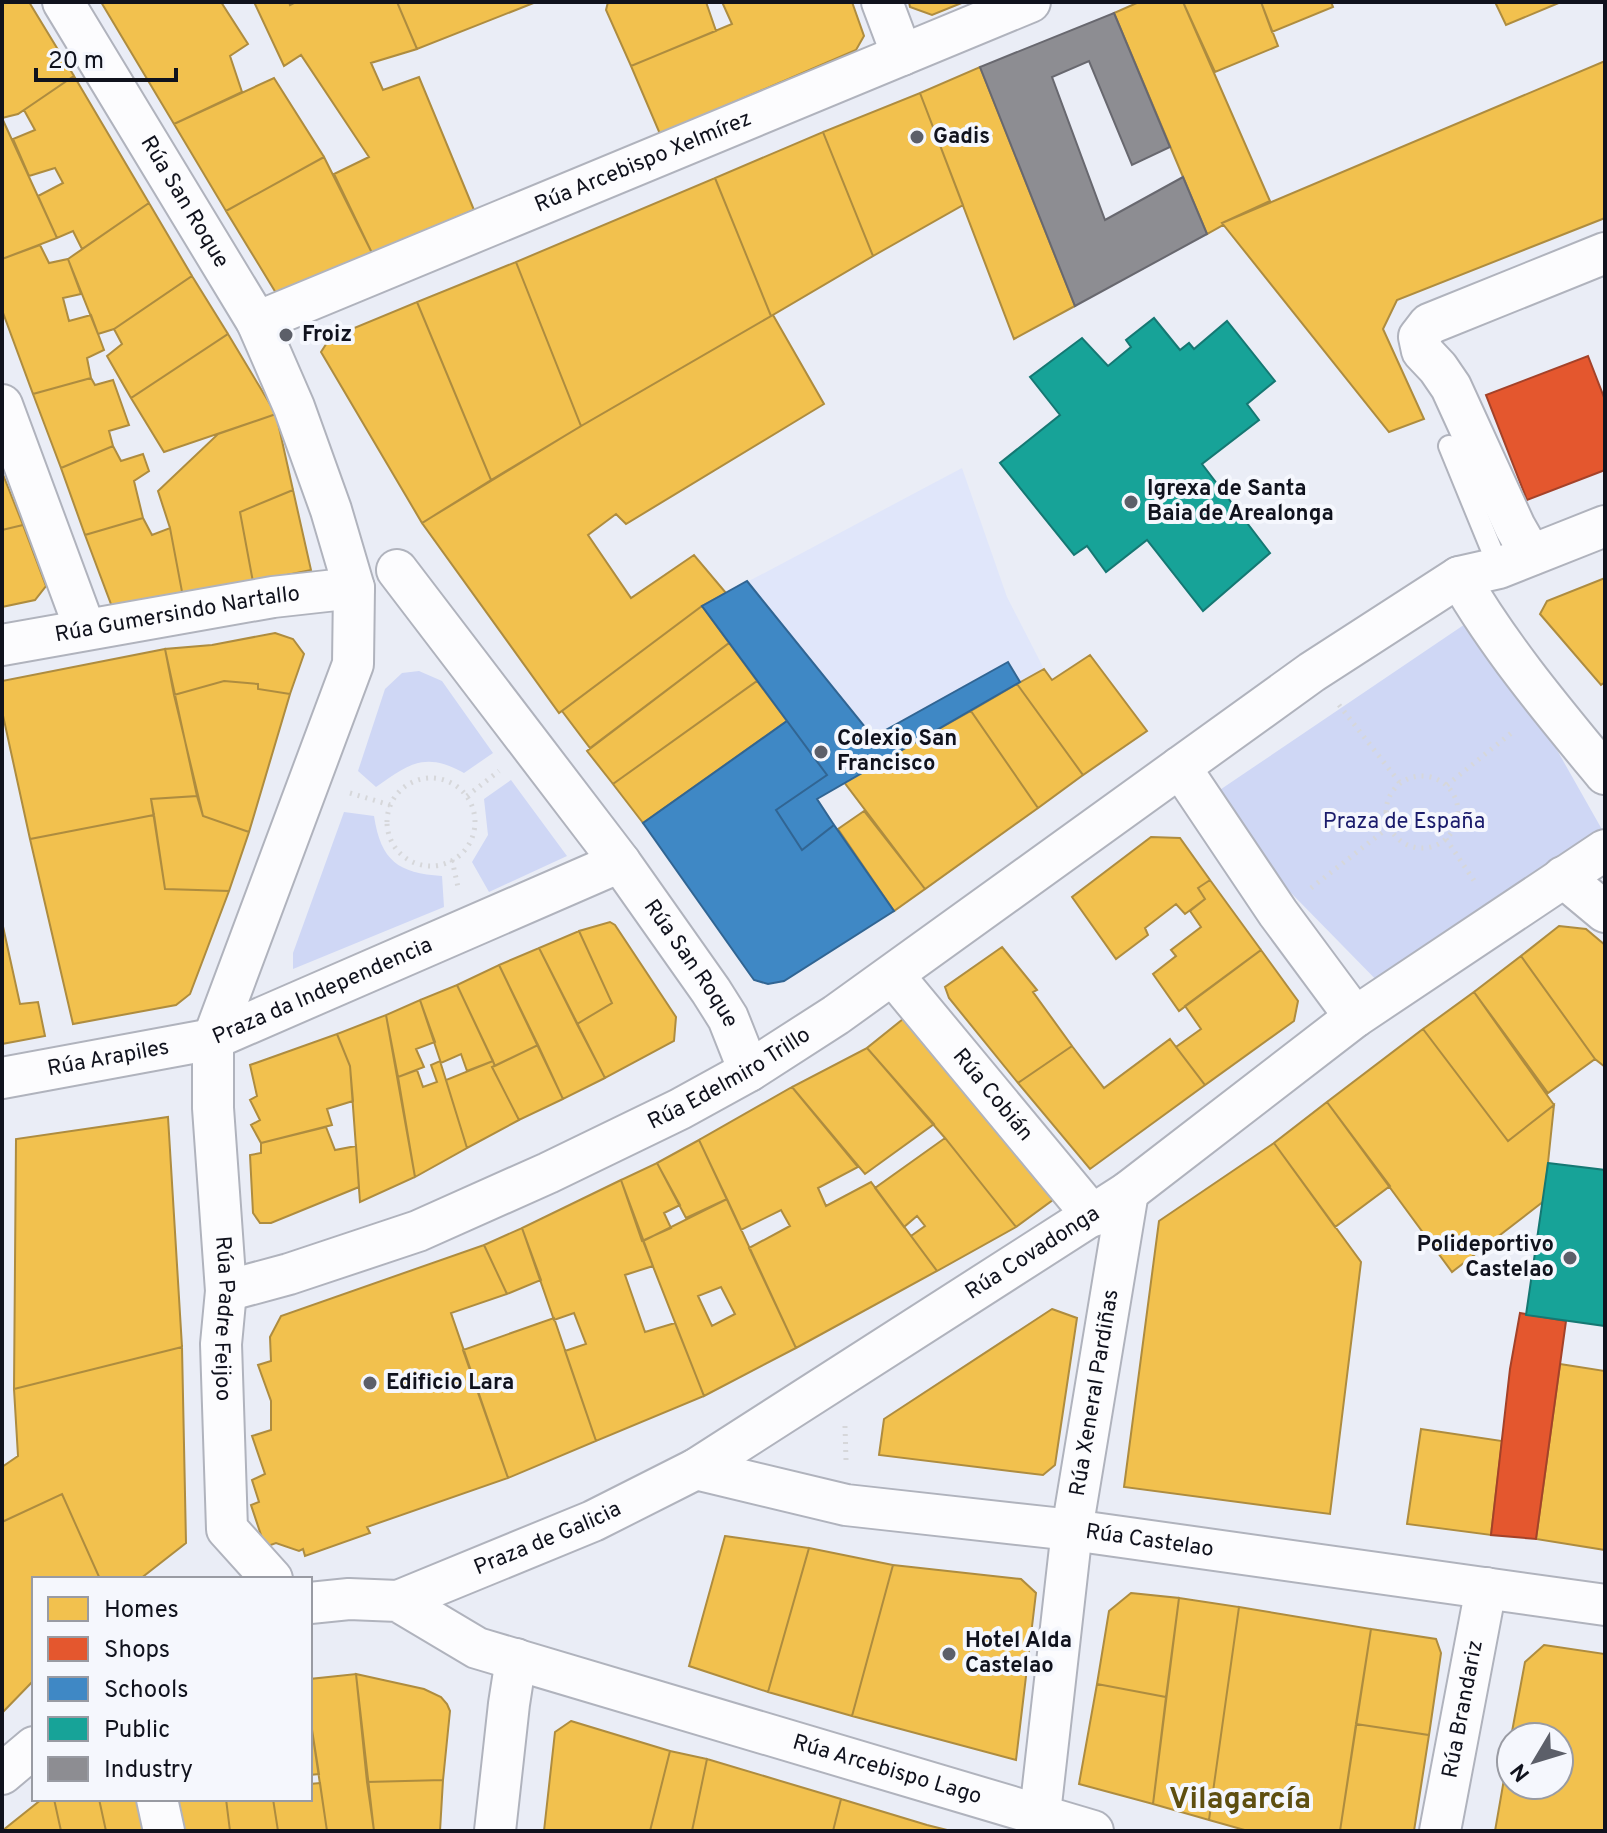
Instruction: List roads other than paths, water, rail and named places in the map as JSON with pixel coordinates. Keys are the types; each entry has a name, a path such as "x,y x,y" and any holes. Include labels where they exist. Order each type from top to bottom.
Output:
{"street":[{"name":"Rúa San Roque","path":"63,2 257,322 294,407"},
{"path":"882,2 902,55"},
{"name":"Rúa Arcebispo Xelmírez","path":"257,322 1030,2"},
{"path":"1515,561 1515,527 1451,387 1422,351 1419,337 1429,324 1605,253"},
{"path":"2,405 85,629"},
{"name":"Praza da Independencia","path":"213,1039 353,664 354,588 331,510 294,407"},
{"path":"1605,526 1515,561 1459,577 1312,672 1180,767 1278,913 1355,1017 1605,850"},
{"path":"397,570 620,862"},
{"path":"1459,577 1480,614 1547,705 1605,774"},
{"name":"Rúa Gumersindo Nartallo","path":"2,645 273,597 354,588"},
{"name":"Rúa Edelmiro Trillo","path":"226,1291 289,1274 418,1231 680,1109 749,1071 893,975 1180,767"},
{"name":"Rúa San Roque","path":"620,862 728,1018 749,1071"},
{"name":"Praza da Independencia","path":"213,1039 620,862"},
{"path":"1563,877 1605,912"},
{"name":"Rúa Cobián","path":"893,975 1093,1216"},
{"name":"Rúa Covadonga","path":"696,1469 1128,1192 1355,1017"},
{"name":"Rúa Arapiles","path":"2,1078 213,1039"},
{"name":"Rúa Padre Feijoo","path":"213,1039 213,1108 226,1291 221,1344 227,1529 270,1577"},
{"name":"Rúa Xeneral Pardiñas","path":"1039,1824 1072,1530 1128,1192"},
{"name":"Rúa Castelao","path":"696,1469 846,1505 1072,1530 1605,1605"},
{"name":"Praza de Galicia","path":"312,1603 349,1599 398,1601 593,1521 696,1469"},
{"name":"Rúa Brandariz","path":"1440,1831 1486,1588"},
{"name":"Praza de Galicia","path":"398,1601 477,1648 680,1709"},
{"path":"495,1831 516,1659"},
{"name":"Rúa Arcebispo Lago","path":"680,1709 1039,1824 1093,1831"},
{"path":"2,1774 32,1749"},
{"path":"157,1801 164,1831"}],"lane":[{"path":"1449,446 1515,561"}],"place":[{"name":"Gadis","path":"917,137"},
{"name":"Froiz","path":"286,335"},
{"name":"Igrexa de Santa Baia de Arealonga","path":"1131,502"},
{"name":"Colexio San Francisco","path":"821,752"},
{"name":"Polideportivo Castelao","path":"1570,1258"},
{"name":"Edificio Lara","path":"370,1383"},
{"name":"Hotel Alda Castelao","path":"949,1654"}],"district":[{"name":"Vilagarcía","path":"1240,1800"}],"park label":[{"name":"Praza de España","path":"1404,822"}]}
